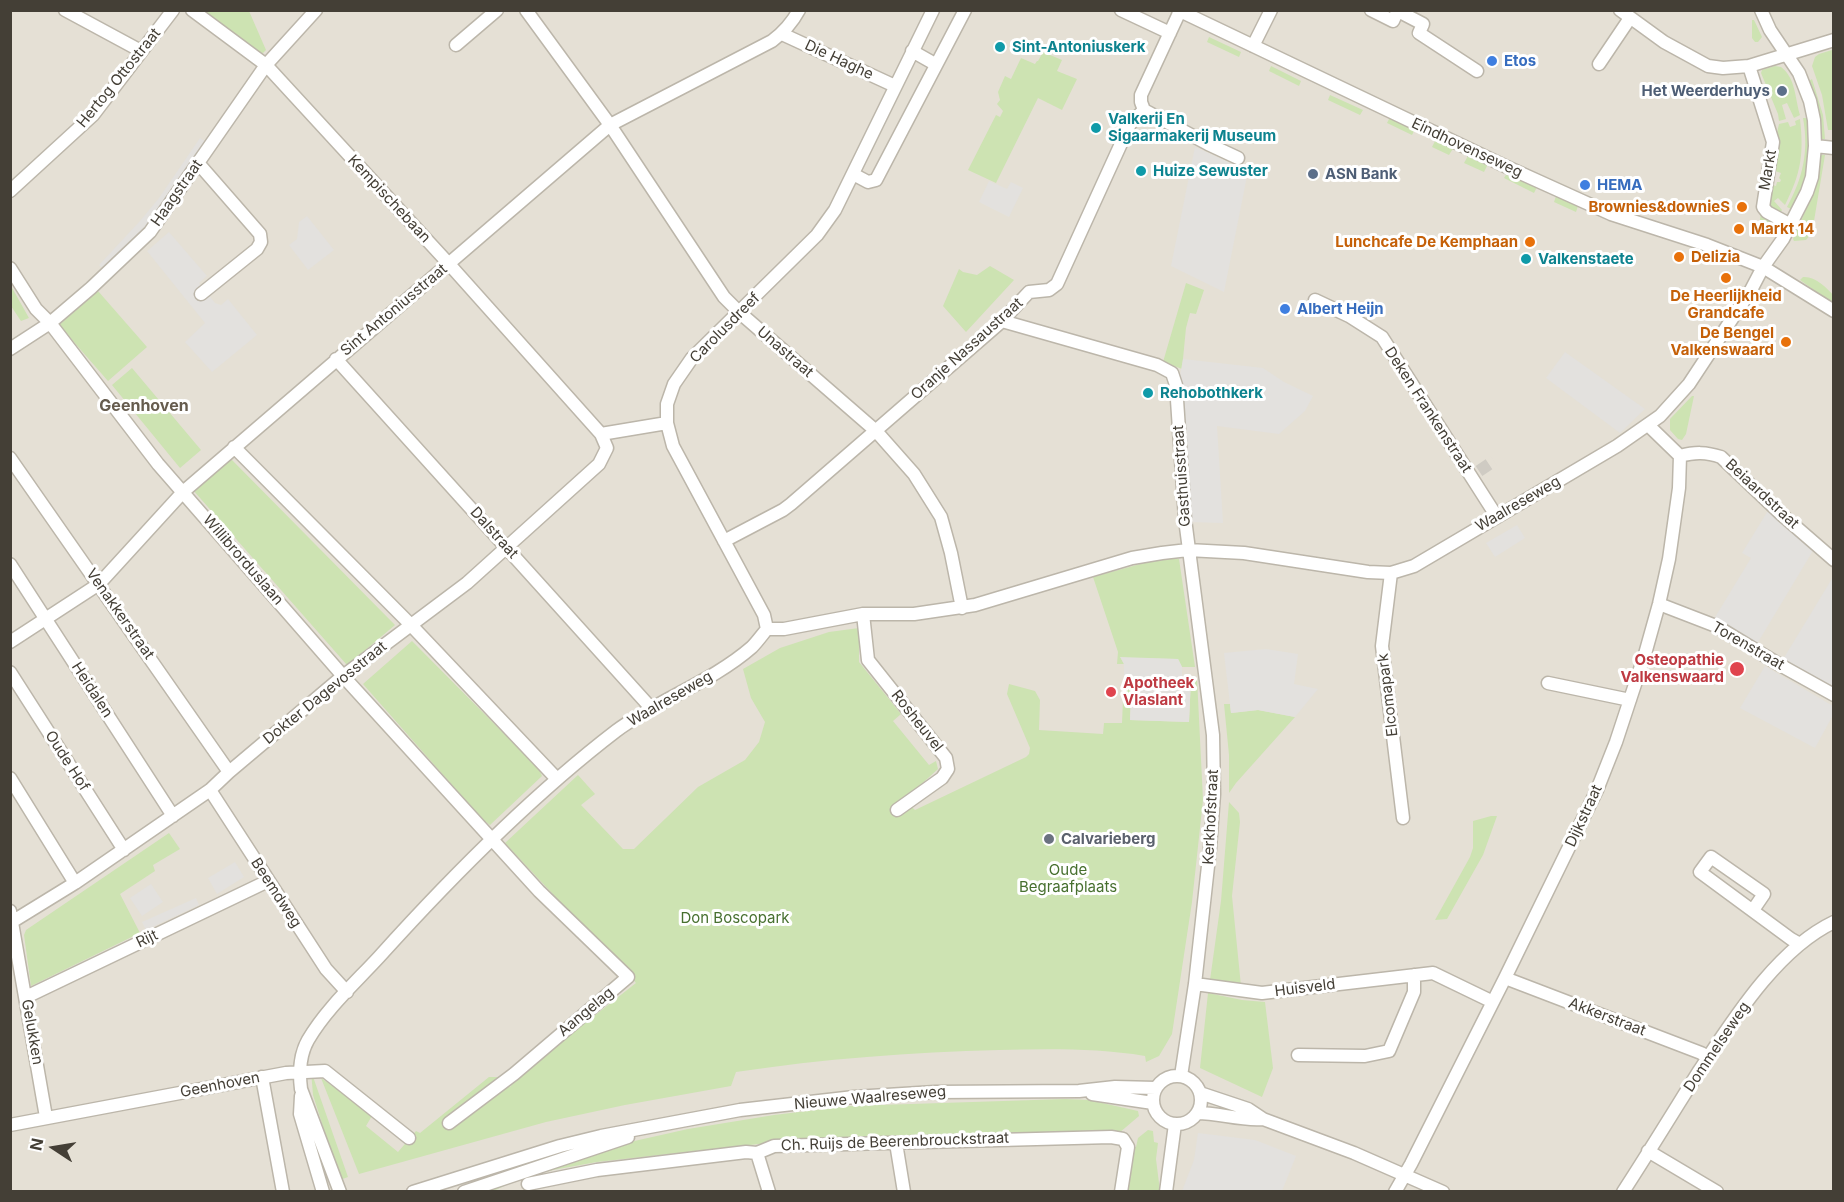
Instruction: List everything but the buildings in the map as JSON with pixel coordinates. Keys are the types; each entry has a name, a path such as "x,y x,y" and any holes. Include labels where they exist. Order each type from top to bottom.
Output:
{"street":[{"path":"65,10 141,51"},
{"name":"Hertog Ottostraat","path":"10,191 93,115 173,10"},
{"name":"Kempischebaan","path":"192,10 266,65 601,434"},
{"name":"Haagstraat","path":"10,349 50,323 150,232 266,65 316,10"},
{"path":"456,45 497,10"},
{"name":"Unastraat","path":"526,10 610,125 724,297 876,431 914,474 941,517 962,608"},
{"name":"Sint Antoniusstraat","path":"10,642 99,584 183,492 610,125 772,41 793,22 799,10"},
{"name":"Carolusdreef","path":"767,629 764,615 673,446 667,423 667,404 674,384 692,358 817,236 835,210 933,10"},
{"path":"853,174 868,182 876,180 965,10"},
{"path":"1121,10 1170,33"},
{"path":"1253,46 1271,10"},
{"path":"1371,10 1393,21 1398,11 1423,24 1419,33 1477,71"},
{"path":"1761,10 1770,30 1802,79 1814,120 1815,146 1812,177 1807,192 1791,225 1763,267 1833,311"},
{"path":"1179,11 1141,95 1144,110 1238,158"},
{"name":"Eindhovenseweg","path":"1179,11 1611,214 1707,245 1763,267"},
{"path":"1599,64 1625,14 1664,42 1708,66 1723,68 1749,66 1833,40"},
{"name":"Die Haghe","path":"782,34 895,86"},
{"path":"912,51 935,64"},
{"name":"Markt","path":"1749,66 1773,142 1763,207 1767,212 1791,225"},
{"name":"Oranje Nassaustraat","path":"724,541 783,510 1002,321 1029,292 1049,290 1057,284 1130,124 1144,110"},
{"path":"1815,146 1833,148"},
{"path":"198,163 260,234 261,242 257,249 201,294"},
{"name":"Waalreseweg","path":"323,1191 300,1114 299,1072 306,1042 321,1021 405,928 492,839 557,779 618,730 651,708 715,672 752,646 767,629 784,629 863,614 914,614 962,608 1132,558 1188,551 1244,553 1368,572 1391,573 1414,566 1617,446 1660,416 1689,384 1745,299 1763,267"},
{"name":"Willibrorduslaan","path":"10,268 36,309 50,323 158,464 343,676 492,839"},
{"name":"Deken Frankenstraat","path":"1315,300 1349,316 1382,337 1475,473 1497,517"},
{"name":"Gasthuisstraat","path":"1002,321 1156,365 1172,373 1176,385 1188,551"},
{"name":"Dalstraat","path":"336,359 651,708"},
{"path":"601,434 667,423"},
{"path":"1648,425 1680,456"},
{"name":"Dokter Dagevosstraat","path":"11,918 75,883 210,790 228,772 343,676 467,583 599,464 607,448 601,434"},
{"path":"234,447 410,624 557,779"},
{"name":"Beiaardstraat","path":"1680,456 1708,452 1721,457 1833,560"},
{"name":"Dijkstraat","path":"1395,1191 1493,1002 1597,790 1630,700 1659,604 1669,559 1679,488 1680,456"},
{"name":"Venakkerstraat","path":"10,458 228,772"},
{"name":"Kerkhofstraat","path":"1182,1076 1196,984 1214,794 1213,735 1188,551"},
{"name":"Heidalen","path":"10,564 173,816"},
{"name":"Elcomapark","path":"1391,573 1382,645 1403,818"},
{"name":"Torenstraat","path":"1659,604 1716,626 1833,695"},
{"name":"Rosheuvel","path":"863,614 868,660 946,758 948,769 942,778 897,810"},
{"name":"Oude Hof","path":"10,672 124,850"},
{"path":"1548,683 1630,700"},
{"path":"10,778 75,883"},
{"name":"Beemdweg","path":"210,790 326,969 347,992"},
{"name":"Aangelag","path":"449,1123 514,1074 628,977 539,891 492,839"},
{"path":"1753,910 1764,894 1711,858 1701,872 1753,910 1800,944"},
{"name":"Rijt","path":"26,997 268,881"},
{"name":"Gelukken","path":"11,918 46,1118"},
{"name":"Dommelseweg","path":"1623,1191 1741,1009 1774,969 1800,944 1833,922"},
{"name":"Huisveld","path":"1196,984 1262,993 1433,973 1493,1002"},
{"path":"1299,1055 1365,1056 1389,1051 1414,992 1414,975"},
{"name":"Akkerstraat","path":"1505,978 1660,1036 1708,1057"},
{"name":"Geenhoven","path":"10,1125 262,1077 325,1071 409,1138"},
{"path":"1182,1076 1192,1081 1200,1093 1201,1100 1197,1113 1190,1121 1175,1124 1160,1118 1155,1112 1153,1103 1156,1088 1166,1078 1182,1076"},
{"path":"262,1077 283,1191"},
{"name":"Nieuwe Waalreseweg","path":"413,1191 601,1136 740,1110 854,1097 934,1092 1156,1088"},
{"name":"Waalreseweg","path":"301,1089 340,1191"},
{"name":"Nieuwe Waalreseweg","path":"1079,1091 1153,1103"},
{"path":"1200,1093 1248,1109 1263,1119 1338,1147 1443,1191"},
{"path":"1197,1113 1245,1120 1263,1119"},
{"path":"1166,1191 1175,1124"},
{"name":"Nieuwe Waalreseweg","path":"464,1191 663,1125"},
{"name":"Ch. Ruijs de Beerenbrouckstraat","path":"528,1184 597,1170 746,1152 758,1153 774,1146 1111,1137 1123,1139 1128,1147 1121,1191"},
{"path":"896,1143 904,1191"},
{"path":"1648,1151 1717,1191"},
{"path":"758,1153 769,1191"}],"shaded area":[{"path":"11,11 1833,11 1833,1191 11,1191"},
{"path":"200,138 206,142 145,229 104,270 99,265 159,198"},
{"path":"1195,147 1248,171 1224,292 1171,266"},
{"path":"989,181 1007,189 1011,182 1023,188 1009,217 979,202"},
{"path":"307,216 334,250 308,270 289,245 297,239 299,222"},
{"path":"169,232 207,276 199,283 215,303 221,305 228,299 257,335 212,372 185,342 205,323 147,251"},
{"path":"1565,352 1645,409 1620,433 1546,378"},
{"path":"1183,359 1263,368 1284,382 1313,396 1305,411 1279,434 1217,426 1223,523 1189,522 1179,381"},
{"path":"1769,509 1814,549 1757,644 1714,619 1751,558 1742,553"},
{"path":"1517,525 1525,538 1495,557 1486,543"},
{"path":"1833,577 1833,689 1782,661"},
{"path":"1266,649 1298,654 1294,684 1318,689 1295,717 1258,710 1231,713 1224,653"},
{"path":"1120,657 1178,659 1182,667 1182,677 1191,678 1189,722 1130,720 1132,677 1124,676 1124,664"},
{"path":"1765,666 1833,706 1833,715 1815,748 1740,708"},
{"path":"235,862 244,877 217,894 208,878"},
{"path":"151,884 163,902 142,916 130,898"},
{"path":"196,898 199,905 146,930 142,922"},
{"path":"1198,1133 1255,1140 1296,1156 1282,1191 1182,1191 1194,1160"}],"green space":[{"path":"201,11 249,11 266,50 263,53 259,52"},
{"path":"1752,20 1762,37 1758,42 1752,38"},
{"path":"1209,37 1241,52 1239,57 1207,42"},
{"path":"1832,50 1834,52 1833,143 1832,130 1828,130 1822,95 1812,66 1815,57"},
{"path":"1043,52 1062,60 1057,71 1077,79 1062,110 1038,98 996,183 968,170 996,115 1000,117 1003,111 997,104 1000,100 998,92 1005,76 1011,79 1021,58 1035,64"},
{"path":"1271,66 1301,81 1299,86 1269,71"},
{"path":"1775,66 1781,67 1790,77 1800,115 1794,118 1787,103 1782,105 1786,119 1779,121 1761,73 1762,70"},
{"path":"1812,79 1823,115 1825,139 1821,139 1818,110 1809,81"},
{"path":"1330,95 1363,110 1360,115 1328,100"},
{"path":"1390,117 1415,129 1412,135 1387,123"},
{"path":"1803,118 1808,118 1810,130 1808,165 1791,209 1787,207 1801,175 1805,153"},
{"path":"1800,119 1802,143 1798,173 1785,205 1778,198 1774,201 1782,210 1780,213 1767,204 1770,184 1776,186 1781,180 1779,178 1781,173 1772,170 1776,137 1779,124 1788,122 1790,127 1796,125 1795,121"},
{"path":"1436,139 1454,147 1449,155 1432,147"},
{"path":"1469,154 1488,164 1484,172 1464,163"},
{"path":"1821,155 1825,155 1812,233 1806,240 1794,241 1813,194"},
{"path":"1507,173 1537,187 1534,193 1504,178"},
{"path":"1556,196 1578,206 1576,212 1554,202"},
{"path":"1761,213 1767,220 1768,218 1774,221 1770,231 1766,229 1764,232 1768,233 1766,235 1758,231"},
{"path":"990,266 1014,280 966,332 943,306 959,269 977,275"},
{"path":"1803,277 1812,278 1824,286 1833,295 1832,303 1800,280"},
{"path":"1186,283 1204,290 1196,314 1190,313 1186,328 1182,369 1163,362"},
{"path":"11,286 29,318 21,321 11,306"},
{"path":"98,291 147,347 108,381 59,325"},
{"path":"132,368 201,450 180,468 112,385"},
{"path":"1694,396 1686,434 1682,440 1678,439 1670,430 1670,419"},
{"path":"229,457 395,625 349,664 347,665 193,490"},
{"path":"1167,559 1179,559 1195,667 1182,667 1178,659 1121,658 1124,664 1117,664 1118,652 1093,577"},
{"name":"Don Boscopark","path":"859,628 859,662 901,714 893,721 929,765 936,761 938,769 904,800 915,810 1029,754 1030,748 1007,694 1009,684 1035,691 1040,700 1039,730 1103,734 1104,723 1122,723 1124,676 1132,677 1130,720 1189,722 1191,678 1197,678 1203,800 1192,902 1172,1034 1159,1056 1146,1062 1145,1056 1127,1053 1036,1049 900,1054 769,1067 736,1072 731,1086 546,1122 359,1174 321,1078 373,1114 366,1126 398,1152 416,1131 420,1133 489,1077 502,1077 506,1085 510,1087 636,983 505,843 578,775 595,794 581,805 623,849 634,849 698,787 745,760 759,742 765,722 751,698 743,669 780,648 829,632"},
{"path":"412,641 539,769 542,776 490,825 482,819 363,684"},
{"path":"1224,704 1230,704 1231,713 1258,710 1295,717 1229,793 1229,755"},
{"path":"1229,802 1239,813 1240,822 1232,896 1241,986 1210,980 1221,901"},
{"path":"1497,816 1483,855 1447,919 1435,920 1470,857 1473,848 1473,821"},
{"path":"169,833 180,849 153,865 155,871 120,894 140,933 31,986 24,935 26,930"},
{"path":"1208,993 1265,1002 1273,1068 1262,1097 1200,1068"},
{"path":"311,1071 348,1177 340,1180 313,1095"},
{"path":"1089,1100 1138,1111 1139,1116 1119,1133 759,1144 597,1162 553,1170 516,1180 494,1191 479,1192 603,1148 688,1129 774,1115 849,1106"},
{"path":"1148,1130 1153,1131 1154,1142 1158,1143 1156,1159 1160,1191 1126,1192 1133,1147 1136,1147 1138,1138"}],"tunnel":[{"path":"1479,471 1494,461"}],"place":[{"name":"Sint-Antoniuskerk","path":"1000,47"},
{"name":"Etos","path":"1492,61"},
{"name":"Het Weerderhuys","path":"1782,91"},
{"name":"Valkerij En Sigaarmakerij Museum","path":"1096,128"},
{"name":"Huize Sewuster","path":"1141,171"},
{"name":"ASN Bank","path":"1313,174"},
{"name":"HEMA","path":"1585,185"},
{"name":"Brownies&downieS","path":"1742,207"},
{"name":"Markt 14","path":"1739,229"},
{"name":"Lunchcafe De Kemphaan","path":"1530,242"},
{"name":"Delizia","path":"1679,257"},
{"name":"Valkenstaete","path":"1526,259"},
{"name":"De Heerlijkheid Grandcafe","path":"1726,278"},
{"name":"Albert Heijn","path":"1285,309"},
{"name":"De Bengel Valkenswaard","path":"1786,342"},
{"name":"Rehobothkerk","path":"1148,393"},
{"name":"Osteopathie Valkenswaard","path":"1737,669"},
{"name":"Apotheek Vlaslant","path":"1111,692"},
{"name":"Calvarieberg","path":"1049,839"}],"district":[{"name":"Geenhoven","path":"144,406"}],"park label":[{"name":"Oude Begraafplaats","path":"1068,878"}]}
